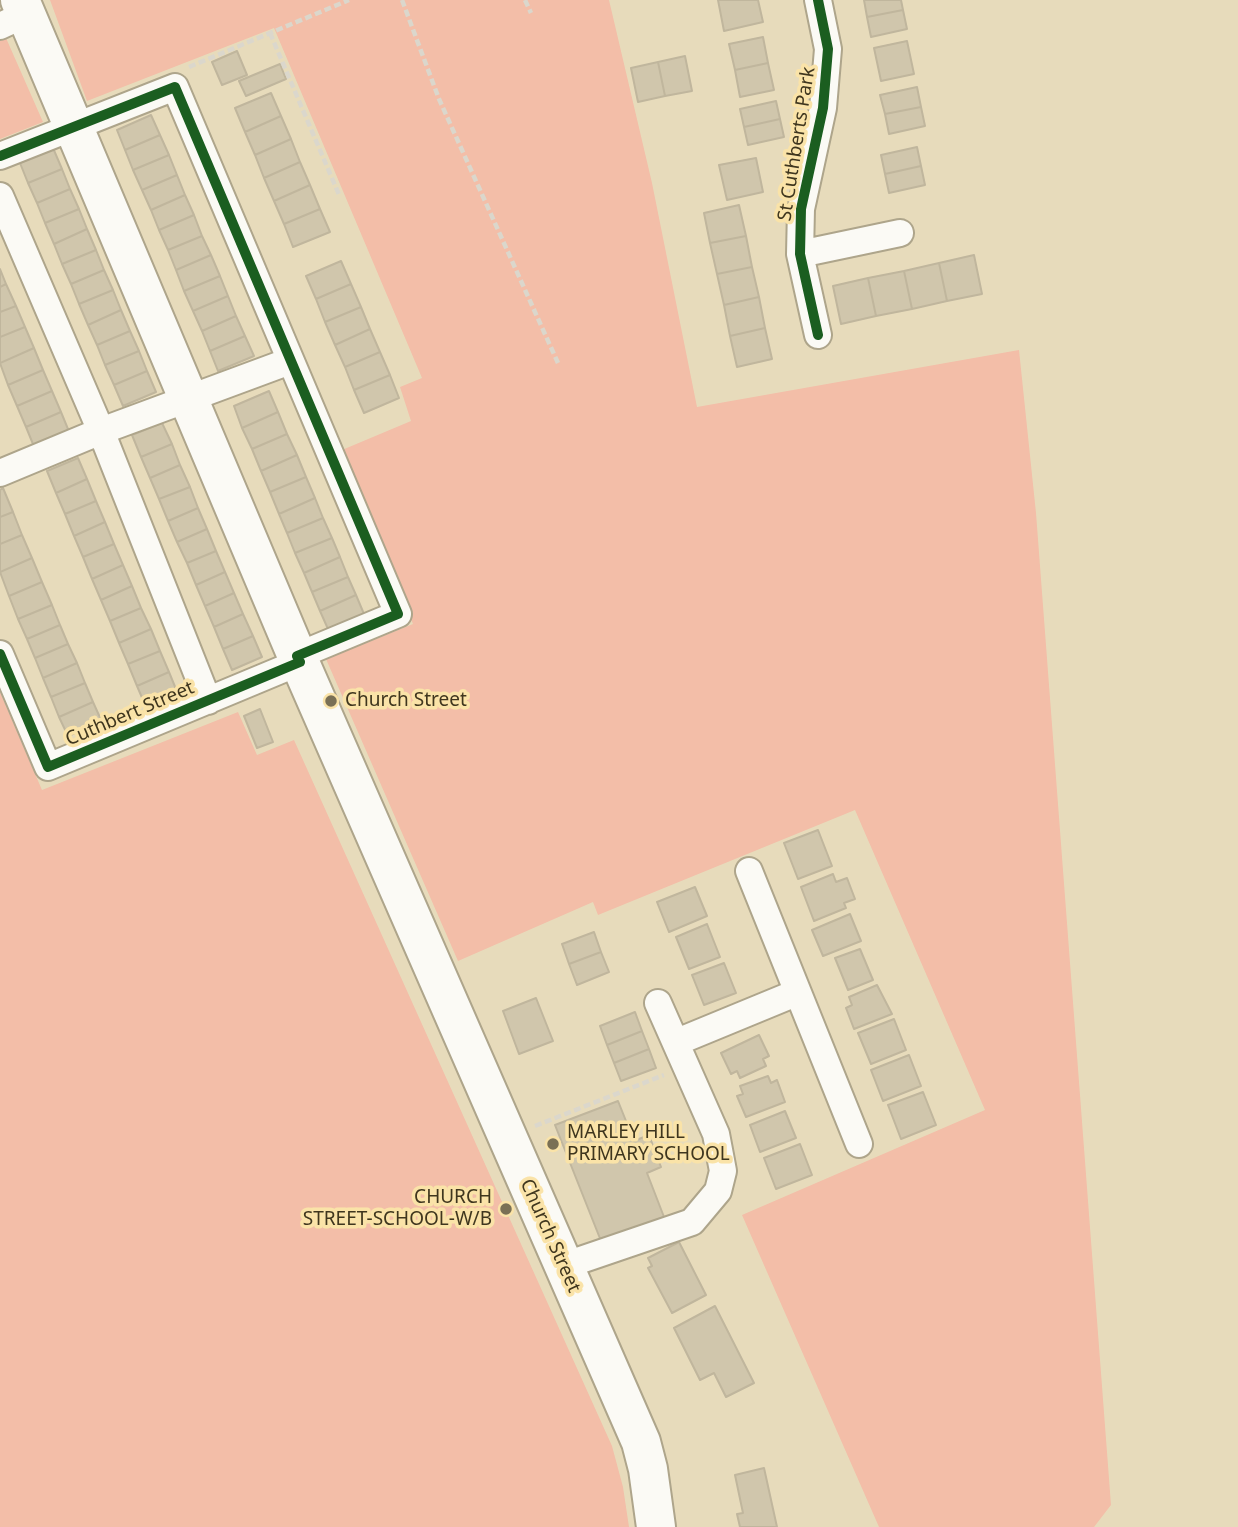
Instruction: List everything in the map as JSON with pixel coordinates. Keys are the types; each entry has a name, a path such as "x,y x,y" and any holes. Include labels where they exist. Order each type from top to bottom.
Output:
{"highway":[{"name":"Church Street","path":"15,13 72,127 298,659 641,1442 648,1469 656,1527"}],"street":[{"name":"St Cuthberts Park","path":"818,0 828,49 823,108 802,209 800,254 818,335"},
{"path":"0,156 175,87 290,361 101,431 0,473"},
{"path":"0,196 101,431 208,701"},
{"path":"800,254 900,233"},
{"name":"Cuthbert Street","path":"0,654 48,767 208,701 398,614 290,361"},
{"path":"749,871 859,1144"},
{"path":"677,1042 796,993"},
{"path":"563,1266 692,1222 709,1205 718,1191 723,1171 716,1135 658,1003"}],"path":[{"path":"175,87 183,69 349,0"},
{"path":"402,0 439,99 558,363"},
{"path":"525,0 531,13"},
{"path":"271,33 341,197"},
{"path":"507,1137 688,1068"}],"shaded area":[{"path":"50,0 609,0 652,183 697,407 1019,350 1036,513 1111,1505 1094,1527 879,1527 742,1215 985,1110 855,810 598,915 593,902 458,961 326,659 413,624 342,450 411,421 400,387 422,378 274,28 87,101"},
{"path":"6,38 43,122 0,139 0,41"},
{"path":"0,692 42,790 238,712 257,755 294,740 612,1446 623,1487 629,1527 0,1527"}],"building":[{"path":"718,0 758,0 763,22 724,31"},
{"path":"864,0 901,0 903,10 867,17"},
{"path":"903,10 907,29 871,37 867,17"},
{"path":"763,37 768,63 735,70 729,44"},
{"path":"907,41 914,74 881,81 874,48"},
{"path":"237,51 247,75 222,85 212,62"},
{"path":"685,56 692,91 665,96 658,62"},
{"path":"658,62 665,96 638,102 631,68"},
{"path":"768,63 774,90 740,97 735,70"},
{"path":"280,64 286,79 246,96 239,81"},
{"path":"917,87 921,107 885,114 880,95"},
{"path":"271,93 281,116 245,132 235,108"},
{"path":"776,101 780,119 744,127 740,109"},
{"path":"921,107 925,126 889,134 885,114"},
{"path":"151,115 160,135 125,150 117,130"},
{"path":"281,116 291,139 255,155 245,132"},
{"path":"780,119 784,137 748,145 744,127"},
{"path":"160,135 169,155 133,170 125,150"},
{"path":"291,139 300,162 264,178 255,155"},
{"path":"917,147 921,166 885,174 881,155"},
{"path":"53,148 62,169 28,183 20,163"},
{"path":"169,155 177,175 142,190 133,170"},
{"path":"756,158 763,192 727,200 719,165"},
{"path":"300,162 310,185 274,201 264,178"},
{"path":"921,166 925,185 889,193 885,174"},
{"path":"62,169 70,189 37,203 28,183"},
{"path":"177,175 185,195 151,210 142,190"},
{"path":"310,185 320,209 284,224 274,201"},
{"path":"70,189 79,209 45,223 37,203"},
{"path":"185,195 194,215 159,230 151,210"},
{"path":"739,205 746,236 710,243 704,213"},
{"path":"79,209 87,229 54,244 45,223"},
{"path":"320,209 330,232 293,247 284,224"},
{"path":"194,215 202,236 168,250 159,230"},
{"path":"87,229 96,250 62,264 54,244"},
{"path":"202,236 211,255 176,270 168,250"},
{"path":"746,236 752,267 717,274 710,243"},
{"path":"96,250 104,270 71,284 62,264"},
{"path":"211,255 220,276 184,291 176,270"},
{"path":"974,255 982,294 947,301 939,263"},
{"path":"341,261 351,284 316,299 306,276"},
{"path":"939,263 947,301 912,309 904,271"},
{"path":"752,267 759,297 724,305 717,274"},
{"path":"0,269 6,284 0,287"},
{"path":"104,270 113,290 79,304 71,284"},
{"path":"904,271 912,309 876,316 868,278"},
{"path":"220,276 228,296 193,311 184,291"},
{"path":"868,278 876,316 841,324 833,286"},
{"path":"6,284 16,306 0,312 0,287"},
{"path":"351,284 361,307 325,322 316,299"},
{"path":"113,290 121,310 88,325 79,304"},
{"path":"228,296 236,316 202,331 193,311"},
{"path":"759,297 765,328 730,336 724,305"},
{"path":"16,306 25,327 0,337 0,312"},
{"path":"361,307 370,329 335,345 325,322"},
{"path":"121,310 130,331 97,345 88,325"},
{"path":"236,316 245,336 210,351 202,331"},
{"path":"25,327 34,348 0,363 0,337"},
{"path":"765,328 772,359 737,367 730,336"},
{"path":"370,329 380,352 345,367 335,345"},
{"path":"130,331 139,351 105,365 97,345"},
{"path":"245,336 254,356 218,371 210,351"},
{"path":"34,348 43,370 8,385 0,363"},
{"path":"139,351 147,371 114,385 105,365"},
{"path":"380,352 390,375 354,390 345,367"},
{"path":"43,370 52,391 17,406 8,385"},
{"path":"147,371 156,392 123,406 114,385"},
{"path":"390,375 399,398 364,413 354,390"},
{"path":"52,391 61,412 26,427 17,406"},
{"path":"269,391 278,412 242,428 234,406"},
{"path":"61,412 70,434 35,449 26,427"},
{"path":"278,412 287,434 252,449 242,428"},
{"path":"162,423 172,444 141,457 132,435"},
{"path":"287,434 297,455 261,471 252,449"},
{"path":"172,444 180,465 150,478 141,457"},
{"path":"297,455 306,477 270,492 261,471"},
{"path":"78,458 87,479 56,493 47,471"},
{"path":"180,465 190,487 159,499 150,478"},
{"path":"306,477 315,498 279,514 270,492"},
{"path":"87,479 96,501 65,514 56,493"},
{"path":"190,487 198,508 168,521 159,499"},
{"path":"3,488 13,512 0,517 0,490"},
{"path":"315,498 323,518 287,533 279,514"},
{"path":"96,501 105,522 74,536 65,514"},
{"path":"198,508 207,529 177,542 168,521"},
{"path":"13,512 22,535 0,544 0,517"},
{"path":"323,518 332,538 295,553 287,533"},
{"path":"105,522 114,544 83,557 74,536"},
{"path":"207,529 216,551 187,563 177,542"},
{"path":"22,535 32,558 0,572 0,544"},
{"path":"332,538 340,557 304,573 295,553"},
{"path":"114,544 123,565 92,579 83,557"},
{"path":"216,551 225,572 196,585 187,563"},
{"path":"340,557 348,577 312,592 304,573"},
{"path":"32,558 42,582 9,596 0,572"},
{"path":"123,565 132,586 101,600 92,579"},
{"path":"225,572 234,593 205,606 196,585"},
{"path":"348,577 356,595 320,611 312,592"},
{"path":"42,582 52,605 18,619 9,596"},
{"path":"132,586 141,608 110,621 101,600"},
{"path":"234,593 243,614 214,627 205,606"},
{"path":"356,595 364,614 328,629 320,611"},
{"path":"52,605 60,625 27,639 18,619"},
{"path":"141,608 151,629 119,643 110,621"},
{"path":"243,614 253,636 223,649 214,627"},
{"path":"60,625 68,644 35,658 27,639"},
{"path":"151,629 160,651 128,664 119,643"},
{"path":"253,636 262,657 232,670 223,649"},
{"path":"68,644 77,663 43,678 35,658"},
{"path":"160,651 169,672 137,686 128,664"},
{"path":"77,663 85,683 51,697 43,678"},
{"path":"169,672 178,694 146,707 137,686"},
{"path":"85,683 93,702 59,717 51,697"},
{"path":"93,702 102,722 68,736 59,717"},
{"path":"260,709 273,742 257,748 244,716"},
{"path":"818,830 832,866 798,879 784,843"},
{"path":"833,874 836,882 847,878 855,899 844,903 846,908 814,921 801,887"},
{"path":"695,887 707,916 669,932 657,902"},
{"path":"850,914 861,941 823,956 812,930"},
{"path":"707,924 720,957 689,969 676,937"},
{"path":"594,932 601,952 569,964 562,944"},
{"path":"860,949 873,980 848,990 835,958"},
{"path":"601,952 609,972 577,985 569,964"},
{"path":"724,963 736,993 704,1005 692,975"},
{"path":"877,985 892,1014 854,1029 846,1008 852,1005 849,997"},
{"path":"536,998 553,1041 519,1054 503,1011"},
{"path":"635,1012 642,1031 607,1045 600,1026"},
{"path":"894,1019 906,1050 871,1064 858,1033"},
{"path":"642,1031 649,1049 614,1063 607,1045"},
{"path":"759,1035 769,1056 763,1059 766,1066 740,1078 737,1071 731,1074 721,1053"},
{"path":"649,1049 656,1068 621,1081 614,1063"},
{"path":"909,1055 921,1086 883,1101 871,1070"},
{"path":"768,1076 771,1083 777,1080 785,1102 746,1117 737,1096 743,1094 740,1086"},
{"path":"923,1092 936,1125 901,1139 888,1105"},
{"path":"618,1101 634,1141 649,1135 661,1167 647,1173 664,1217 601,1241 555,1125"},
{"path":"785,1111 796,1138 760,1152 750,1125"},
{"path":"800,1144 812,1175 776,1189 764,1158"},
{"path":"679,1242 706,1295 672,1313 648,1268 652,1266 648,1258"},
{"path":"715,1306 754,1383 726,1397 714,1373 700,1380 674,1328"},
{"path":"764,1468 777,1527 740,1527 737,1514 743,1513 735,1475"}],"cycle path":[{"path":"818,0 828,49 823,108 801,209 800,254 818,335"},
{"path":"0,156 175,87 398,614 297,656"},
{"path":"0,654 48,767 300,662"}],"place":[{"name":"Church Street","path":"331,701"},
{"name":"MARLEY HILL PRIMARY SCHOOL","path":"553,1144"},
{"name":"CHURCH STREET-SCHOOL-W/B","path":"506,1209"}]}
